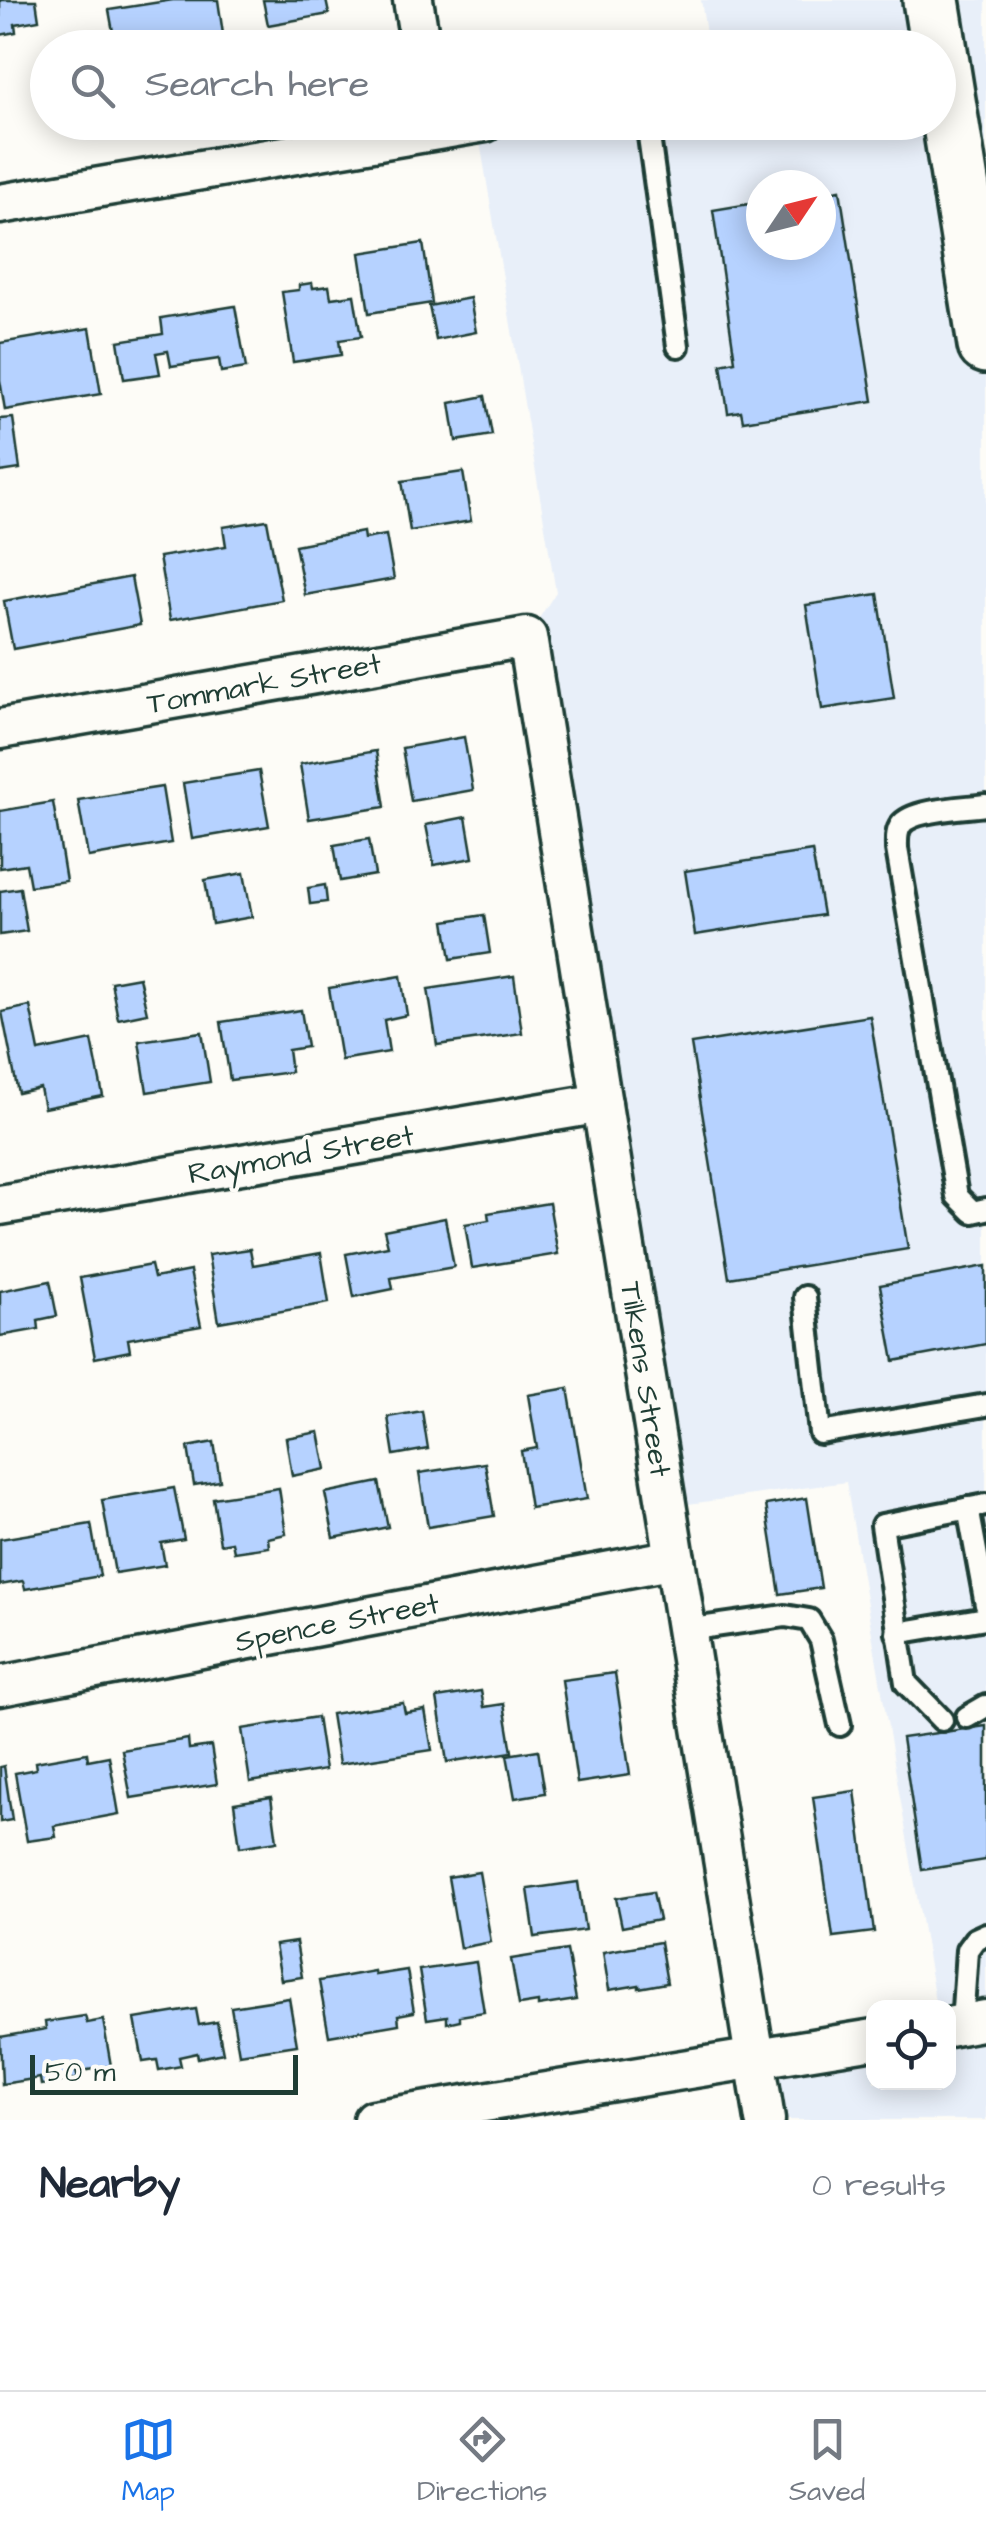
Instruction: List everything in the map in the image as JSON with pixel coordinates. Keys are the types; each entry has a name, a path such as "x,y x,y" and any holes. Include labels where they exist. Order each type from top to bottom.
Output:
{"main road":[{"path":"932,0 936,30"},
{"path":"953,140 986,345"}],"street":[{"path":"413,0 417,30"},
{"path":"0,204 361,140"},
{"name":"Tommark Street","path":"0,730 527,638"},
{"name":"Tilkens Street","path":"527,638 765,2120"},
{"name":"Raymond Street","path":"0,1206 602,1103"},
{"name":"Spence Street","path":"0,1686 675,1559"},
{"path":"373,2120 866,2040"}],"lane":[{"path":"649,140 678,346"},
{"path":"986,805 914,815 902,822 897,848 956,1196 973,1212 986,1210"},
{"path":"806,1296 820,1433 986,1405"},
{"path":"942,1720 906,1683 882,1525 977,1506 986,1604"},
{"path":"686,1630 785,1616 810,1620 820,1640 840,1725"},
{"path":"897,1633 986,1618"},
{"path":"967,1717 986,1706"},
{"path":"966,2024 967,1950 975,1939 986,1934"}],"shaded area":[{"path":"701,0 986,0 986,2120 765,2120 755,2058 866,2040 866,2090 956,2090 956,2000 935,2000 846,1482 667,1507 527,637 556,592 480,140 956,140 956,30 705,30"}],"building":[{"path":"0,0 36,0 39,20 15,24 16,32 0,35"},
{"path":"173,0 218,0 222,30 113,30 109,10"},
{"path":"263,0 326,0 329,14 268,25"},
{"path":"840,190 873,401 743,421 741,411 728,413 721,364 735,361 713,210 746,204 746,260 836,260 836,191"},
{"path":"423,243 432,303 369,313 360,253"},
{"path":"312,283 313,288 329,286 331,298 354,295 361,337 339,340 341,355 293,362 282,292"},
{"path":"470,298 476,332 436,340 429,306"},
{"path":"235,306 246,368 221,372 219,359 171,366 168,351 156,353 160,374 124,379 118,341 163,334 161,318"},
{"path":"90,328 101,394 5,410 0,343"},
{"path":"485,396 492,435 456,441 450,403"},
{"path":"13,418 20,469 0,472 0,419"},
{"path":"463,472 471,521 410,531 402,481"},
{"path":"267,520 282,600 170,620 159,557 226,546 223,527"},
{"path":"363,532 364,539 386,535 394,579 305,595 295,545"},
{"path":"131,577 140,625 13,649 4,601"},
{"path":"878,594 894,698 822,709 806,605"},
{"path":"464,737 473,790 411,801 402,748"},
{"path":"376,751 385,807 309,819 300,764"},
{"path":"259,771 269,826 192,839 183,783"},
{"path":"162,787 171,843 88,857 78,800"},
{"path":"53,802 66,881 30,886 26,864 0,868 0,811"},
{"path":"466,817 473,858 434,865 426,825"},
{"path":"369,839 375,875 340,881 334,845"},
{"path":"812,851 823,915 695,935 685,871"},
{"path":"244,873 252,917 212,924 205,880"},
{"path":"325,885 327,902 310,904 308,888"},
{"path":"20,888 27,931 0,935 0,891"},
{"path":"484,915 490,953 451,959 445,921"},
{"path":"401,976 407,1015 384,1020 389,1052 341,1060 329,988"},
{"path":"514,976 522,1033 437,1045 428,989"},
{"path":"139,977 147,1013 118,1019 111,982"},
{"path":"30,1006 39,1051 92,1040 103,1096 44,1108 40,1088 18,1093 2,1012"},
{"path":"301,1010 307,1047 288,1050 291,1072 230,1080 221,1022"},
{"path":"870,1016 908,1249 729,1278 691,1044"},
{"path":"202,1032 210,1082 147,1092 139,1041"},
{"path":"549,1203 558,1254 472,1268 465,1224 489,1220 488,1213"},
{"path":"445,1218 454,1267 391,1278 393,1289 354,1297 346,1254 388,1246 384,1230"},
{"path":"250,1249 253,1265 321,1253 329,1303 219,1322 208,1255"},
{"path":"151,1265 154,1278 190,1271 201,1326 128,1339 130,1351 95,1358 80,1278"},
{"path":"986,1266 986,1344 894,1361 880,1285"},
{"path":"50,1281 57,1316 38,1320 39,1329 0,1336 0,1291"},
{"path":"568,1388 587,1499 530,1508 521,1451 537,1448 528,1395"},
{"path":"422,1411 428,1449 394,1455 388,1417"},
{"path":"319,1432 326,1469 292,1476 286,1438"},
{"path":"214,1442 220,1481 194,1485 188,1447"},
{"path":"485,1463 494,1516 428,1527 419,1473"},
{"path":"379,1482 388,1527 334,1538 325,1493"},
{"path":"174,1488 184,1539 161,1543 165,1565 115,1573 102,1500"},
{"path":"279,1488 286,1534 268,1538 269,1547 234,1552 232,1542 220,1544 213,1498"},
{"path":"807,1498 821,1588 780,1594 766,1505"},
{"path":"91,1524 100,1576 25,1589 23,1581 0,1585 0,1539"},
{"path":"615,1673 630,1775 577,1783 562,1680"},
{"path":"481,1691 484,1707 504,1704 512,1752 447,1762 437,1698"},
{"path":"403,1703 405,1713 425,1710 432,1750 339,1764 331,1714"},
{"path":"317,1717 325,1770 250,1782 242,1729"},
{"path":"986,1726 986,1860 922,1870 902,1738"},
{"path":"188,1739 189,1749 211,1746 217,1784 131,1798 122,1750"},
{"path":"538,1750 545,1793 515,1798 507,1755"},
{"path":"87,1753 88,1760 109,1756 119,1814 54,1826 56,1837 27,1841 15,1773 36,1769 35,1762"},
{"path":"4,1766 12,1820 0,1822 0,1767"},
{"path":"855,1791 874,1932 833,1937 813,1797"},
{"path":"271,1797 277,1841 240,1847 234,1803"},
{"path":"479,1872 491,1942 460,1948 448,1877"},
{"path":"578,1882 585,1930 535,1937 528,1889"},
{"path":"653,1892 659,1920 622,1927 616,1898"},
{"path":"296,1942 302,1977 281,1980 275,1945"},
{"path":"660,1942 667,1983 609,1990 603,1952"},
{"path":"567,1950 576,2000 519,2005 511,1959"},
{"path":"476,1962 484,2012 460,2016 460,2020 447,2023 447,2016 427,2019 419,1970"},
{"path":"407,1970 414,2012 398,2015 399,2024 329,2036 319,1981 374,1971 375,1975"},
{"path":"289,1998 297,2045 239,2054 231,2007"},
{"path":"196,2009 199,2025 217,2022 223,2053 179,2057 181,2066 159,2070 157,2060 143,2062 135,2019"},
{"path":"85,2016 87,2023 103,2020 111,2066 76,2072 78,2079 41,2085 40,2078 2,2084 0,2037 46,2029 45,2022"}]}
